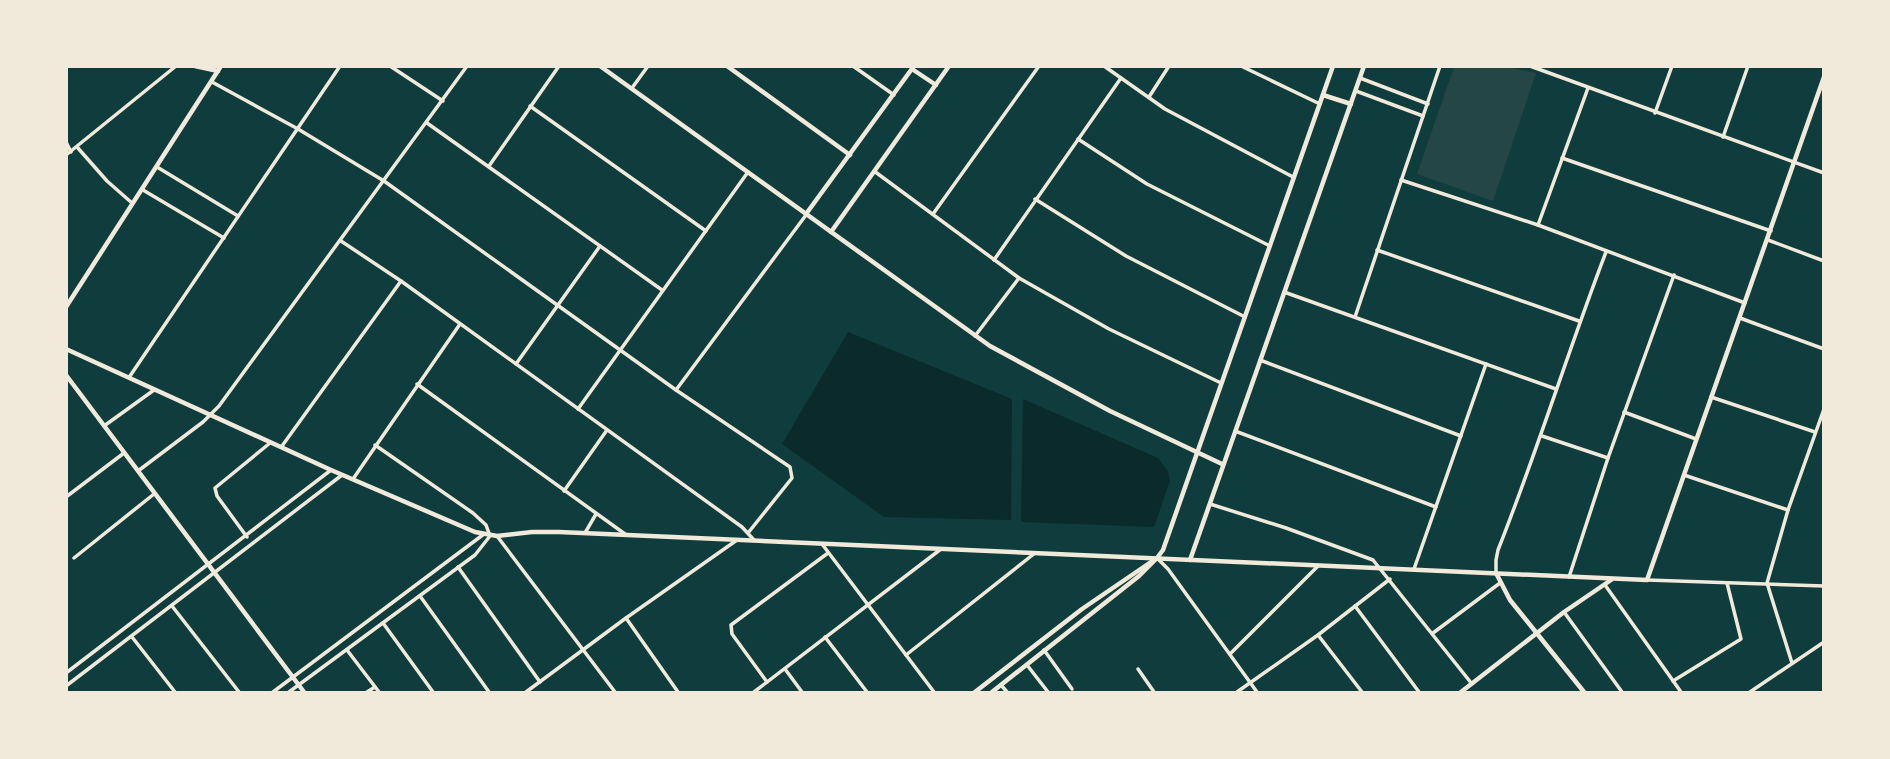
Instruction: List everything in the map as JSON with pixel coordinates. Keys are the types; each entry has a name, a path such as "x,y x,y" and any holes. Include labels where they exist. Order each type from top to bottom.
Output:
{"street":[{"path":"66,142 69,154 176,66"},
{"path":"66,307 220,69 195,66"},
{"path":"130,376 340,66"},
{"path":"390,66 443,101"},
{"path":"138,471 212,415 467,66"},
{"path":"489,166 559,66"},
{"path":"600,66 975,336 1048,379 1222,464"},
{"path":"632,88 648,66"},
{"path":"727,66 850,155"},
{"path":"853,66 894,95"},
{"path":"831,232 949,66"},
{"path":"933,214 1039,66"},
{"path":"1104,66 1198,127 1293,177"},
{"path":"1148,97 1169,66"},
{"path":"1241,66 1320,104"},
{"path":"992,692 1139,576 1157,558 1168,538 1333,66"},
{"path":"1190,560 1364,66"},
{"path":"1355,317 1440,66"},
{"path":"1531,66 1824,173"},
{"path":"1655,113 1672,66"},
{"path":"1723,137 1748,66"},
{"path":"676,390 913,68 936,85"},
{"path":"993,260 1121,78"},
{"path":"1360,78 1428,104"},
{"path":"1647,580 1823,81"},
{"path":"212,82 298,129 384,181 676,390 790,467 793,475 787,488 748,533"},
{"path":"1538,225 1588,88"},
{"path":"1356,91 1423,116"},
{"path":"1323,95 1350,104"},
{"path":"530,106 706,231"},
{"path":"426,123 662,290"},
{"path":"1078,139 1147,184 1270,246"},
{"path":"77,147 107,181 134,205"},
{"path":"1562,158 1770,231"},
{"path":"157,167 238,216"},
{"path":"874,171 1019,278 1109,329 1222,384"},
{"path":"578,409 748,172"},
{"path":"1401,180 1538,225 1745,303"},
{"path":"143,190 224,237"},
{"path":"1035,199 1126,256 1245,317"},
{"path":"1768,240 1824,261"},
{"path":"341,241 578,409 754,540"},
{"path":"516,365 600,246"},
{"path":"1377,250 1579,321"},
{"path":"1584,692 1510,600 1496,573 1496,560 1542,436 1579,321 1606,252"},
{"path":"1569,577 1608,458 1674,275"},
{"path":"975,336 1019,278"},
{"path":"282,446 401,281"},
{"path":"1284,292 1556,389"},
{"path":"1740,318 1824,349"},
{"path":"353,479 460,324"},
{"path":"66,349 342,475 498,537 532,532 585,533 1319,564 1611,580 1824,586"},
{"path":"1259,360 1461,436"},
{"path":"1414,569 1486,364"},
{"path":"66,375 304,692"},
{"path":"417,384 627,536"},
{"path":"104,426 155,388"},
{"path":"1710,397 1815,432"},
{"path":"1792,663 1767,583 1788,510 1824,410"},
{"path":"1624,412 1696,439"},
{"path":"564,491 607,430"},
{"path":"1235,431 1436,507"},
{"path":"1542,436 1608,458"},
{"path":"247,537 217,496 215,488 272,442"},
{"path":"376,446 473,513 487,534"},
{"path":"66,497 124,453"},
{"path":"66,673 247,537 331,470"},
{"path":"1684,474 1788,510"},
{"path":"66,686 342,475"},
{"path":"74,558 154,494"},
{"path":"1209,504 1373,560 1472,684"},
{"path":"585,533 596,514"},
{"path":"264,523 270,531"},
{"path":"289,692 475,555 487,534"},
{"path":"274,692 487,534"},
{"path":"498,537 615,692"},
{"path":"526,692 737,540"},
{"path":"821,542 934,692"},
{"path":"754,692 941,548"},
{"path":"767,682 730,629 731,625 828,553"},
{"path":"906,655 1035,553"},
{"path":"1157,558 1168,569 1257,692"},
{"path":"975,692 1082,609 1157,558"},
{"path":"1230,654 1319,564"},
{"path":"458,567 540,682"},
{"path":"1237,692 1318,635 1390,579"},
{"path":"1461,692 1564,612 1611,580"},
{"path":"1433,633 1500,583"},
{"path":"1673,681 1741,639 1727,583"},
{"path":"1605,585 1681,692"},
{"path":"420,596 489,692"},
{"path":"172,606 239,692"},
{"path":"1355,606 1419,692"},
{"path":"1564,612 1622,692"},
{"path":"626,618 678,692"},
{"path":"383,624 433,692"},
{"path":"1318,635 1362,692"},
{"path":"132,637 175,692"},
{"path":"825,637 867,692"},
{"path":"1750,692 1824,642"},
{"path":"347,650 379,692"},
{"path":"1044,650 1072,689"},
{"path":"1027,665 1048,692"},
{"path":"785,669 802,692"},
{"path":"1138,669 1154,692"},
{"path":"1001,685 1007,692"},
{"path":"367,692 375,687"}],"shaded area":[{"path":"1454,67 1507,67 1536,73 1493,201 1417,174"},
{"path":"848,332 1012,399 1011,520 884,517 782,444"},
{"path":"1023,399 1158,458 1168,471 1170,481 1154,527 1021,522"}]}
